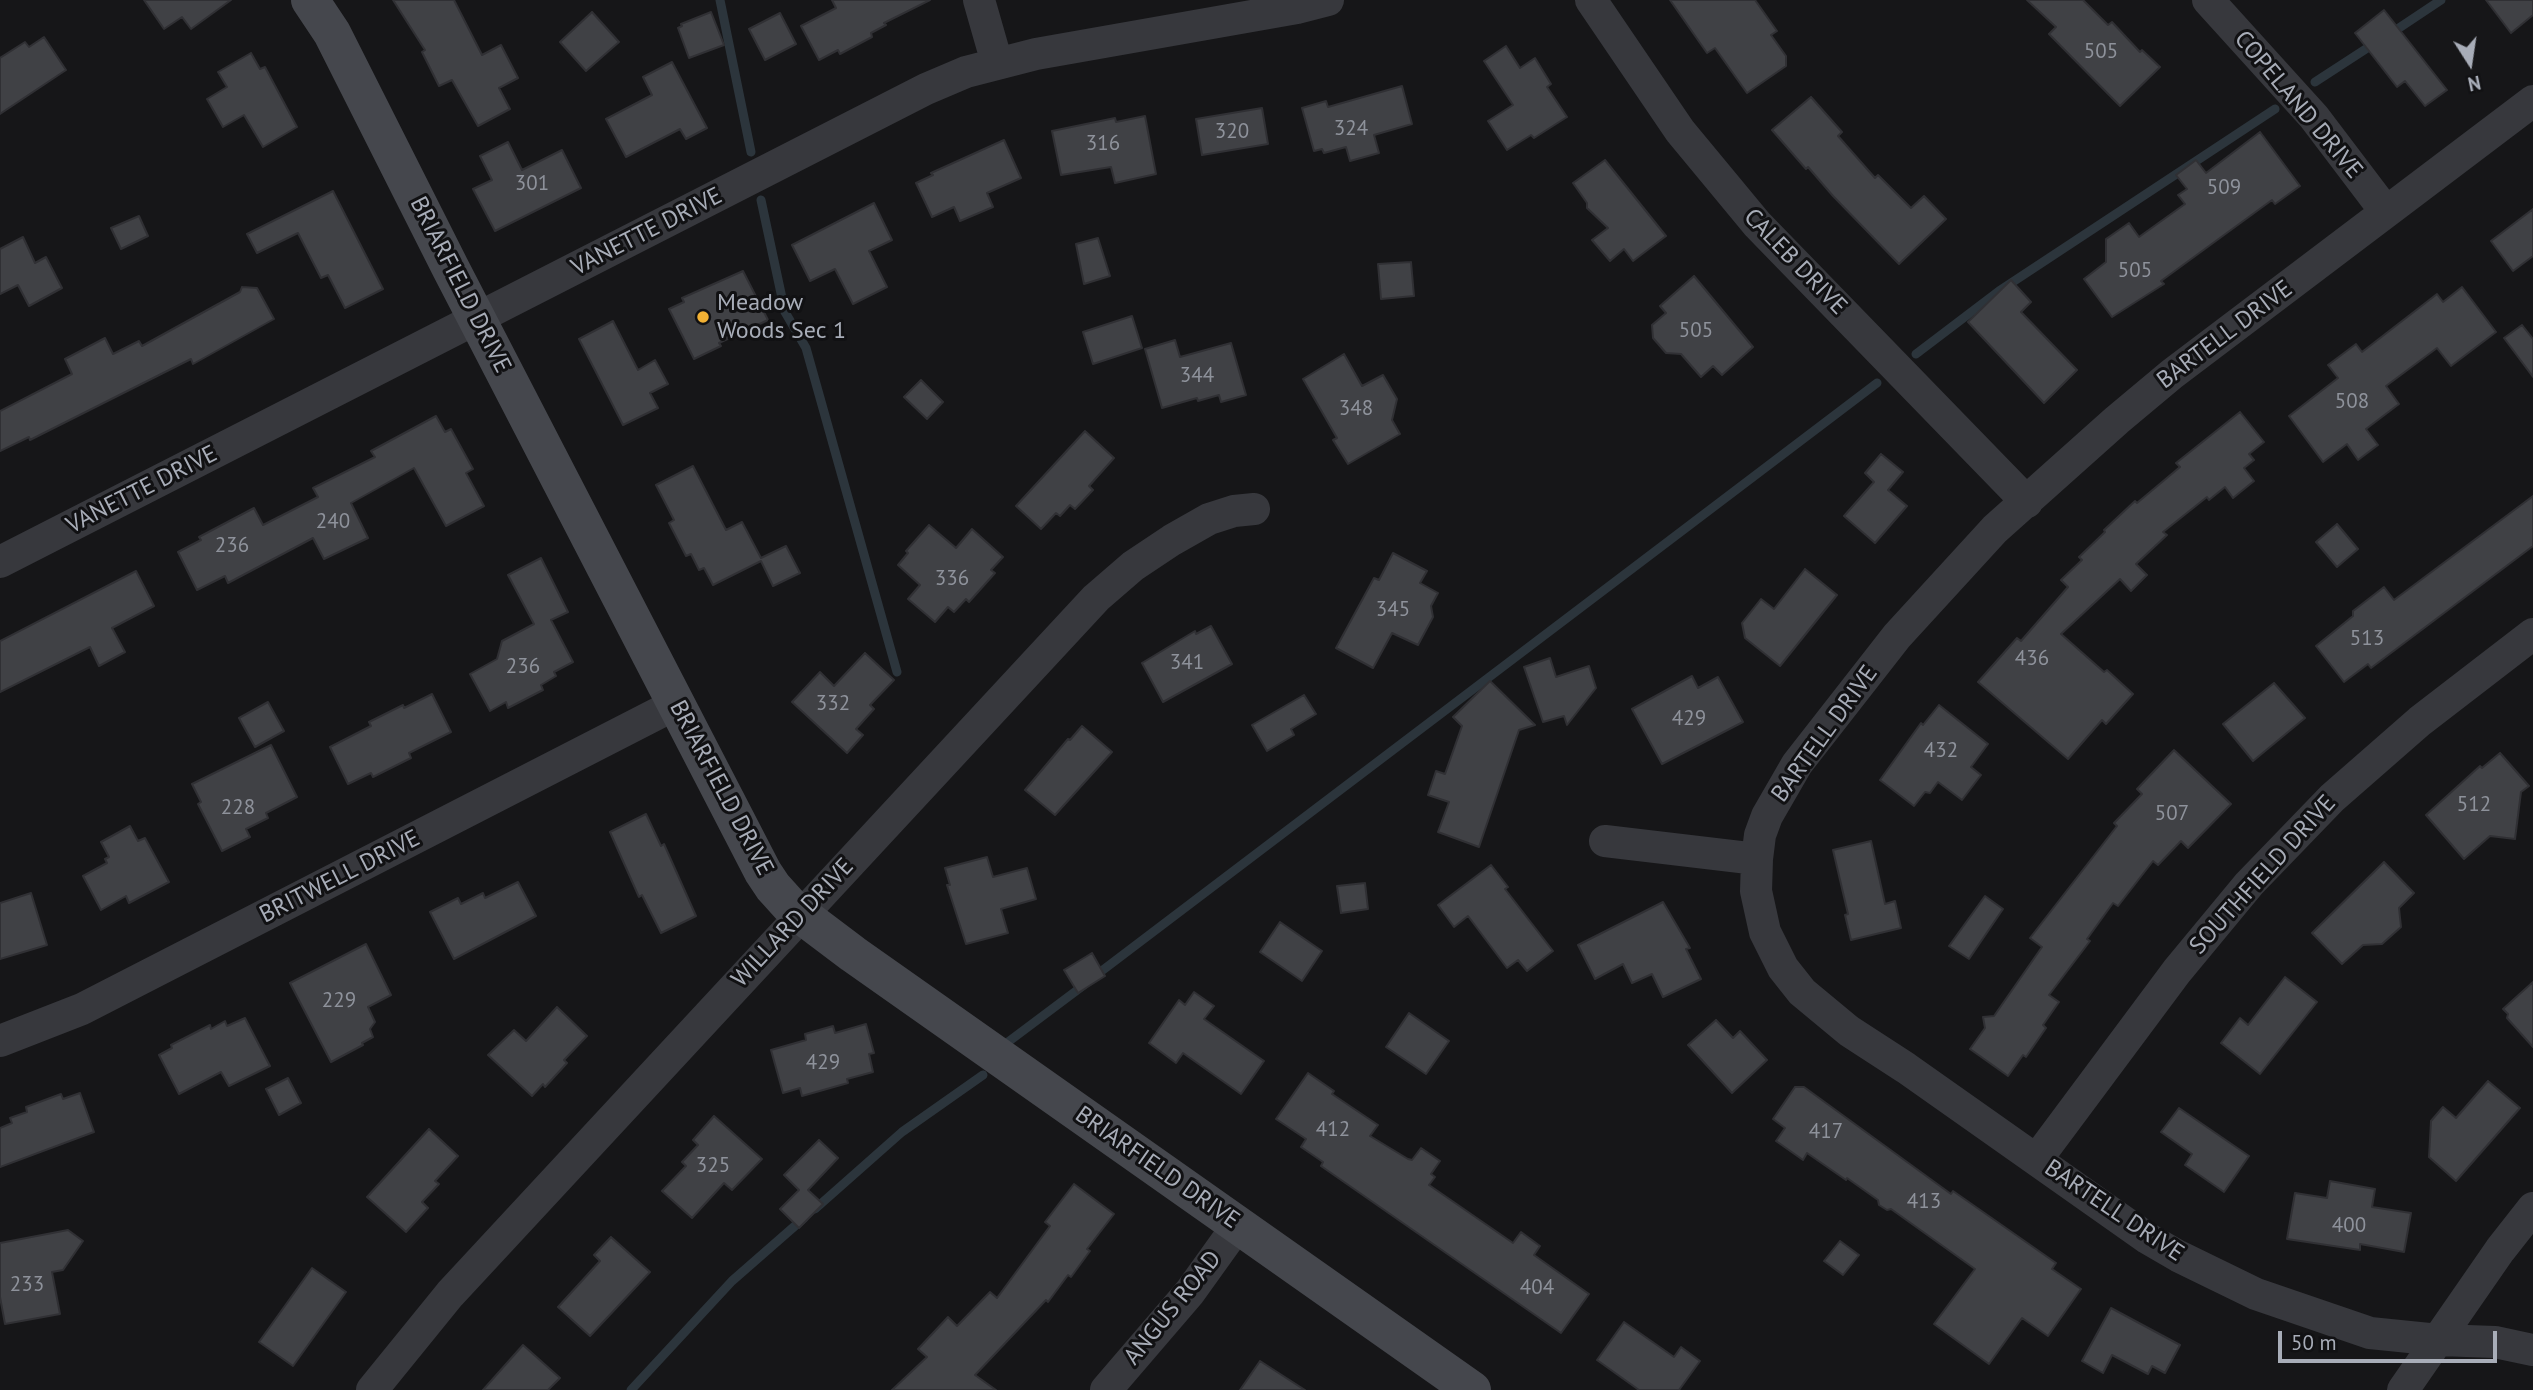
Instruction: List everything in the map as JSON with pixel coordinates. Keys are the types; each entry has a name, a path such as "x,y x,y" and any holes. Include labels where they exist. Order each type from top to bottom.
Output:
{"street":[{"name":"BRIARFIELD DRIVE","path":"310,0 332,33 763,872 792,908 853,954 1472,1390"},
{"path":"979,0 997,63"},
{"name":"VANETTE DRIVE","path":"0,562 926,89 966,72 997,63 1328,0"},
{"name":"CALEB DRIVE","path":"1591,0 1680,131 1757,225 2027,502"},
{"name":"COPELAND DRIVE","path":"2208,0 2314,117 2386,212"},
{"name":"BARTELL DRIVE","path":"2533,101 2172,374 1995,529 1897,636 1797,764 1760,835 1756,891 1765,932 1783,968 1802,992 1849,1031 2037,1159 2147,1238 2256,1294 2370,1333 2495,1342 2533,1350"},
{"name":"WILLARD DRIVE","path":"372,1390 450,1294 1096,598 1133,566 1209,519 1234,511 1254,509"},
{"name":"SOUTHFIELD DRIVE","path":"2037,1159 2176,971 2249,884 2332,798 2420,722 2533,634"},
{"name":"BRITWELL DRIVE","path":"0,1041 82,1009 676,704"},
{"path":"1605,841 1757,859"},
{"path":"2403,1390 2500,1250 2533,1208"},
{"name":"ANGUS ROAD","path":"1106,1390 1190,1292 1238,1225"}],"building":[{"path":"144,0 231,0 191,29 182,17 164,29"},
{"path":"393,0 454,0 482,55 501,45 518,78 499,88 510,109 478,126 452,80 439,86 422,52 425,50"},
{"path":"832,0 930,0 884,23 886,25 871,33 872,37 840,54 838,50 819,60 801,26 836,8"},
{"path":"1670,0 1755,0 1777,31 1771,35 1786,56 1786,66 1747,93 1715,48 1707,53"},
{"path":"2027,0 2083,0 2108,25 2112,22 2140,52 2142,50 2160,67 2120,106 2049,34 2056,27"},
{"path":"2486,0 2533,0 2533,15 2511,33"},
{"path":"2384,10 2447,90 2425,106 2405,81 2397,87 2355,33"},
{"path":"592,12 619,42 586,71 560,42"},
{"path":"711,12 724,45 689,58 678,28 681,24"},
{"path":"780,13 796,44 765,60 749,29"},
{"path":"44,37 66,70 0,114 0,58 25,42 29,47"},
{"path":"1506,46 1520,68 1535,58 1551,84 1547,87 1567,117 1534,138 1531,135 1507,150 1488,121 1513,105 1484,61"},
{"path":"251,53 260,69 265,67 297,127 263,147 244,115 223,127 207,99 227,87 218,72"},
{"path":"672,62 707,128 686,139 680,129 626,157 606,119 652,95 643,77"},
{"path":"1402,86 1412,124 1374,135 1379,153 1350,161 1346,147 1324,153 1322,149 1314,151 1302,108 1326,101 1328,107"},
{"path":"1811,97 1842,132 1838,136 1875,178 1878,175 1911,208 1924,196 1946,219 1899,264 1808,167 1806,169 1772,130"},
{"path":"1262,108 1268,144 1202,155 1196,119"},
{"path":"1145,116 1156,174 1115,183 1111,167 1061,175 1052,131 1115,118 1116,122"},
{"path":"2260,132 2300,186 2275,204 2272,200 2161,281 2164,284 2112,317 2084,279 2106,262 2106,239 2129,223 2139,237 2185,204 2178,195 2187,189 2176,175 2196,160 2206,173"},
{"path":"1004,140 1021,178 987,193 993,207 960,221 954,207 932,217 916,183 933,175 931,173"},
{"path":"508,142 522,170 562,150 581,188 495,231 473,189 492,180 480,156"},
{"path":"1605,160 1666,236 1633,261 1624,249 1610,261 1592,240 1608,228 1587,208 1587,203 1573,183"},
{"path":"333,191 383,289 345,308 328,275 321,278 298,233 257,253 247,234"},
{"path":"874,203 892,240 869,251 887,287 853,304 835,269 810,281 792,245"},
{"path":"2533,209 2533,256 2513,271 2491,241"},
{"path":"139,216 148,236 121,249 111,228"},
{"path":"23,237 35,263 46,257 62,288 29,306 18,285 0,294 0,249"},
{"path":"1098,238 1110,276 1084,284 1076,244"},
{"path":"1411,262 1414,296 1381,299 1378,264"},
{"name":"Meadow Woods Sec 1","path":"743,271 768,320 719,343 721,346 694,359 669,309 684,302 682,298"},
{"path":"1694,276 1753,347 1722,375 1713,366 1701,377 1681,354 1666,353 1653,338 1652,325 1666,313 1660,306"},
{"path":"2011,280 2031,302 2021,312 2077,370 2044,403 1968,322"},
{"path":"242,287 257,288 274,319 193,364 191,359 30,440 29,437 0,451 0,411 72,374 65,359 105,338 113,354 139,341 142,346 240,292"},
{"path":"2462,287 2496,332 2451,366 2437,348 2386,386 2399,404 2366,429 2378,445 2358,460 2347,444 2323,462 2289,416 2338,378 2328,365 2356,344 2362,352 2437,294 2443,302"},
{"path":"1132,316 1142,348 1093,364 1083,332"},
{"path":"613,321 638,370 655,360 668,384 650,393 658,408 623,425 579,339"},
{"path":"2522,325 2533,339 2533,377 2504,338"},
{"path":"1175,340 1180,357 1231,343 1246,395 1221,402 1219,395 1198,401 1197,398 1162,408 1145,349"},
{"path":"1344,354 1362,386 1383,375 1397,399 1392,420 1400,434 1348,464 1333,440 1337,438 1303,379"},
{"path":"921,380 943,402 927,419 904,397"},
{"path":"2240,412 2264,442 2249,454 2254,460 2244,468 2254,481 2233,498 2225,487 2209,500 2207,497 2163,532 2167,535 2136,564 2147,575 2131,591 2120,579 2061,634 2133,694 2106,724 2102,720 2068,759 1978,682 2017,638 2021,641 2068,587 2061,580 2082,560 2079,557 2104,530 2135,501 2137,503 2180,467 2176,463"},
{"path":"436,416 445,432 451,429 473,469 466,473 484,506 446,526 414,468 351,503 368,538 324,559 313,538 228,583 225,576 197,590 178,552 201,540 199,537 254,508 263,525 318,497 313,488 375,457 371,451"},
{"path":"1085,431 1114,458 1089,486 1093,490 1075,509 1070,505 1060,516 1056,513 1041,529 1016,506"},
{"path":"1881,454 1903,472 1888,490 1907,506 1875,543 1844,516 1874,482 1865,473"},
{"path":"693,466 726,530 742,522 761,558 786,546 800,573 773,586 761,561 713,585 704,568 699,570 691,554 686,556 669,523 674,520 656,485"},
{"path":"2533,496 2533,546 2371,668 2368,664 2344,682 2316,646 2353,616 2353,611 2384,587 2394,600"},
{"path":"2337,524 2358,549 2337,567 2316,542"},
{"path":"929,525 956,548 972,529 1003,557 991,570 995,573 969,602 966,599 954,612 948,607 935,622 908,599 920,585 898,565 908,553 906,551"},
{"path":"1393,553 1427,571 1420,583 1438,593 1431,606 1433,617 1418,645 1392,633 1373,668 1336,648 1374,578 1379,580"},
{"path":"541,558 568,612 551,620 573,662 554,672 556,676 541,685 543,690 508,708 506,702 490,711 470,674 497,659 502,641 534,624 508,575"},
{"path":"1805,569 1837,595 1780,666 1745,638 1742,623 1761,599 1774,609"},
{"path":"136,571 154,606 112,628 125,652 99,666 90,647 0,692 0,641"},
{"path":"1211,626 1232,664 1163,702 1142,663 1195,631 1196,634"},
{"path":"865,653 894,680 870,705 874,709 856,729 863,735 847,753 792,702 820,672 834,686"},
{"path":"1550,658 1556,677 1589,666 1596,688 1567,725 1564,716 1543,722 1524,667"},
{"path":"1692,676 1698,688 1718,677 1743,722 1662,764 1632,709"},
{"path":"1490,681 1535,725 1519,730 1479,847 1438,832 1449,802 1428,795 1436,771 1445,774 1462,726 1453,717"},
{"path":"2274,683 2305,718 2253,761 2223,724"},
{"path":"432,694 451,732 409,753 411,758 373,777 371,773 348,784 330,747 371,726 369,722"},
{"path":"1304,695 1316,714 1291,729 1294,735 1267,751 1252,725"},
{"path":"268,702 284,731 255,747 239,718"},
{"path":"1939,705 1988,744 1971,767 1981,775 1962,800 1938,782 1930,793 1925,792 1914,806 1880,780 1921,723 1923,725"},
{"path":"1082,726 1112,752 1055,815 1025,790"},
{"path":"271,745 297,797 266,813 268,818 246,829 250,837 222,851 198,804 201,802 192,784"},
{"path":"2174,750 2231,804 2188,848 2181,841 2158,865 2153,861 2118,906 2113,903 2087,939 2090,941 2049,995 2059,1002 2043,1025 2046,1028 2026,1057 2023,1055 2008,1076 1970,1049 1985,1028 1983,1017 1994,1016 2042,947 2030,938 2117,826 2114,823 2142,794 2137,789"},
{"path":"2500,753 2529,786 2521,792 2515,839 2490,836 2464,859 2426,815 2480,766 2482,768"},
{"path":"646,814 661,846 664,844 696,916 661,933 642,895 639,897 610,832"},
{"path":"130,826 138,841 145,838 169,882 129,903 126,896 101,910 83,876 107,863 105,859 109,857 101,842"},
{"path":"1871,841 1885,904 1895,901 1901,928 1851,940 1845,915 1848,914 1833,850"},
{"path":"987,857 993,877 1027,868 1036,899 1001,909 1008,933 966,944 947,885 950,885 945,868"},
{"path":"2384,862 2414,893 2399,908 2401,927 2382,944 2363,945 2342,964 2312,933"},
{"path":"1491,865 1508,887 1505,889 1553,951 1527,971 1518,960 1507,968 1468,916 1454,927 1438,905"},
{"path":"518,882 536,916 454,959 430,912 458,898 461,904 483,893 485,898"},
{"path":"1365,883 1368,909 1341,913 1337,886"},
{"path":"31,893 47,945 0,959 0,903"},
{"path":"1985,896 2003,909 1969,959 1949,946"},
{"path":"1663,902 1690,948 1686,949 1701,979 1663,997 1652,974 1632,983 1623,964 1595,979 1578,945"},
{"path":"1280,922 1322,951 1302,981 1260,952"},
{"path":"366,944 391,995 368,1007 375,1022 370,1029 373,1037 331,1062 290,983"},
{"path":"1092,953 1105,976 1078,993 1064,970"},
{"path":"2285,977 2317,1002 2260,1074 2221,1043 2240,1018 2248,1025"},
{"path":"2533,982 2533,1047 2507,1018 2508,1014 2503,1009"},
{"path":"1194,992 1214,1006 1204,1019 1264,1061 1241,1094 1183,1053 1176,1063 1149,1043 1179,1000 1185,1005"},
{"path":"557,1007 587,1036 564,1060 567,1063 545,1087 543,1084 532,1096 488,1055 514,1030 526,1041"},
{"path":"1409,1013 1449,1041 1426,1074 1386,1047"},
{"path":"245,1018 270,1066 229,1086 221,1072 179,1094 159,1055 172,1048 171,1045 210,1025 211,1029 225,1021 227,1026"},
{"path":"1716,1020 1733,1038 1740,1031 1767,1060 1732,1093 1688,1045"},
{"path":"866,1024 874,1053 869,1054 873,1072 847,1079 848,1083 802,1096 800,1088 783,1093 771,1050 806,1040 805,1034 833,1026 835,1033"},
{"path":"1308,1073 1334,1091 1332,1094 1378,1125 1370,1136 1408,1159 1412,1160 1421,1148 1440,1161 1431,1174 1435,1177 1429,1185 1513,1243 1521,1232 1540,1246 1534,1255 1589,1294 1561,1333 1321,1166 1323,1162 1301,1147 1306,1139 1276,1119"},
{"path":"288,1078 301,1103 279,1115 266,1089"},
{"path":"2488,1081 2520,1108 2456,1181 2429,1157 2431,1121 2443,1107 2456,1118"},
{"path":"1795,1087 1804,1087 1951,1194 1953,1191 2056,1263 2052,1269 2081,1289 2048,1336 2022,1318 1989,1364 1934,1324 1975,1269 1891,1209 1887,1210 1879,1205 1878,1200 1847,1178 1846,1180 1807,1153 1803,1160 1776,1141 1785,1128 1773,1119"},
{"path":"80,1093 94,1132 0,1167 0,1128 12,1123 10,1118 27,1112 26,1107 61,1094 63,1099"},
{"path":"2179,1108 2249,1156 2224,1192 2185,1165 2192,1154 2161,1132"},
{"path":"714,1116 762,1159 732,1190 724,1183 692,1218 662,1191 686,1166 682,1162 698,1145 693,1140"},
{"path":"429,1129 458,1156 435,1181 439,1184 422,1202 428,1208 406,1232 367,1197"},
{"path":"819,1140 838,1158 808,1190 823,1204 799,1228 780,1209 799,1190 784,1175"},
{"path":"2330,1181 2375,1189 2372,1207 2411,1213 2404,1252 2360,1244 2360,1250 2287,1239 2295,1193 2327,1198"},
{"path":"1074,1184 1114,1214 1087,1249 1090,1251 1071,1277 1068,1275 1048,1302 1046,1300 975,1375 996,1390 892,1390 927,1357 918,1349 948,1317 957,1326 990,1292 997,1298 1050,1226 1045,1222"},
{"path":"68,1230 83,1241 63,1270 52,1272 60,1314 5,1324 0,1297 0,1243"},
{"path":"611,1237 650,1272 590,1336 558,1307 600,1261 594,1255"},
{"path":"1840,1241 1859,1255 1843,1275 1824,1261"},
{"path":"312,1268 346,1292 293,1366 259,1342"},
{"path":"2111,1308 2180,1345 2165,1373 2152,1366 2148,1374 2112,1355 2103,1373 2082,1361"},
{"path":"1624,1322 1674,1357 1681,1347 1700,1361 1679,1390 1639,1390 1597,1360"},
{"path":"523,1345 560,1378 548,1390 483,1390"},
{"path":"1260,1361 1305,1390 1240,1390"}],"waterway":[{"path":"720,0 751,152"},
{"path":"2390,34 2441,0"},
{"path":"2315,82 2375,43"},
{"path":"1916,354 1999,291 2275,109"},
{"path":"761,200 785,312 806,348 897,672"},
{"path":"1095,976 1877,383"},
{"path":"1004,1045 1084,985"},
{"path":"815,1209 902,1132 983,1075"},
{"path":"631,1390 732,1281 804,1218"}],"place":[{"name":"Meadow Woods Sec 1","path":"703,317"}]}
